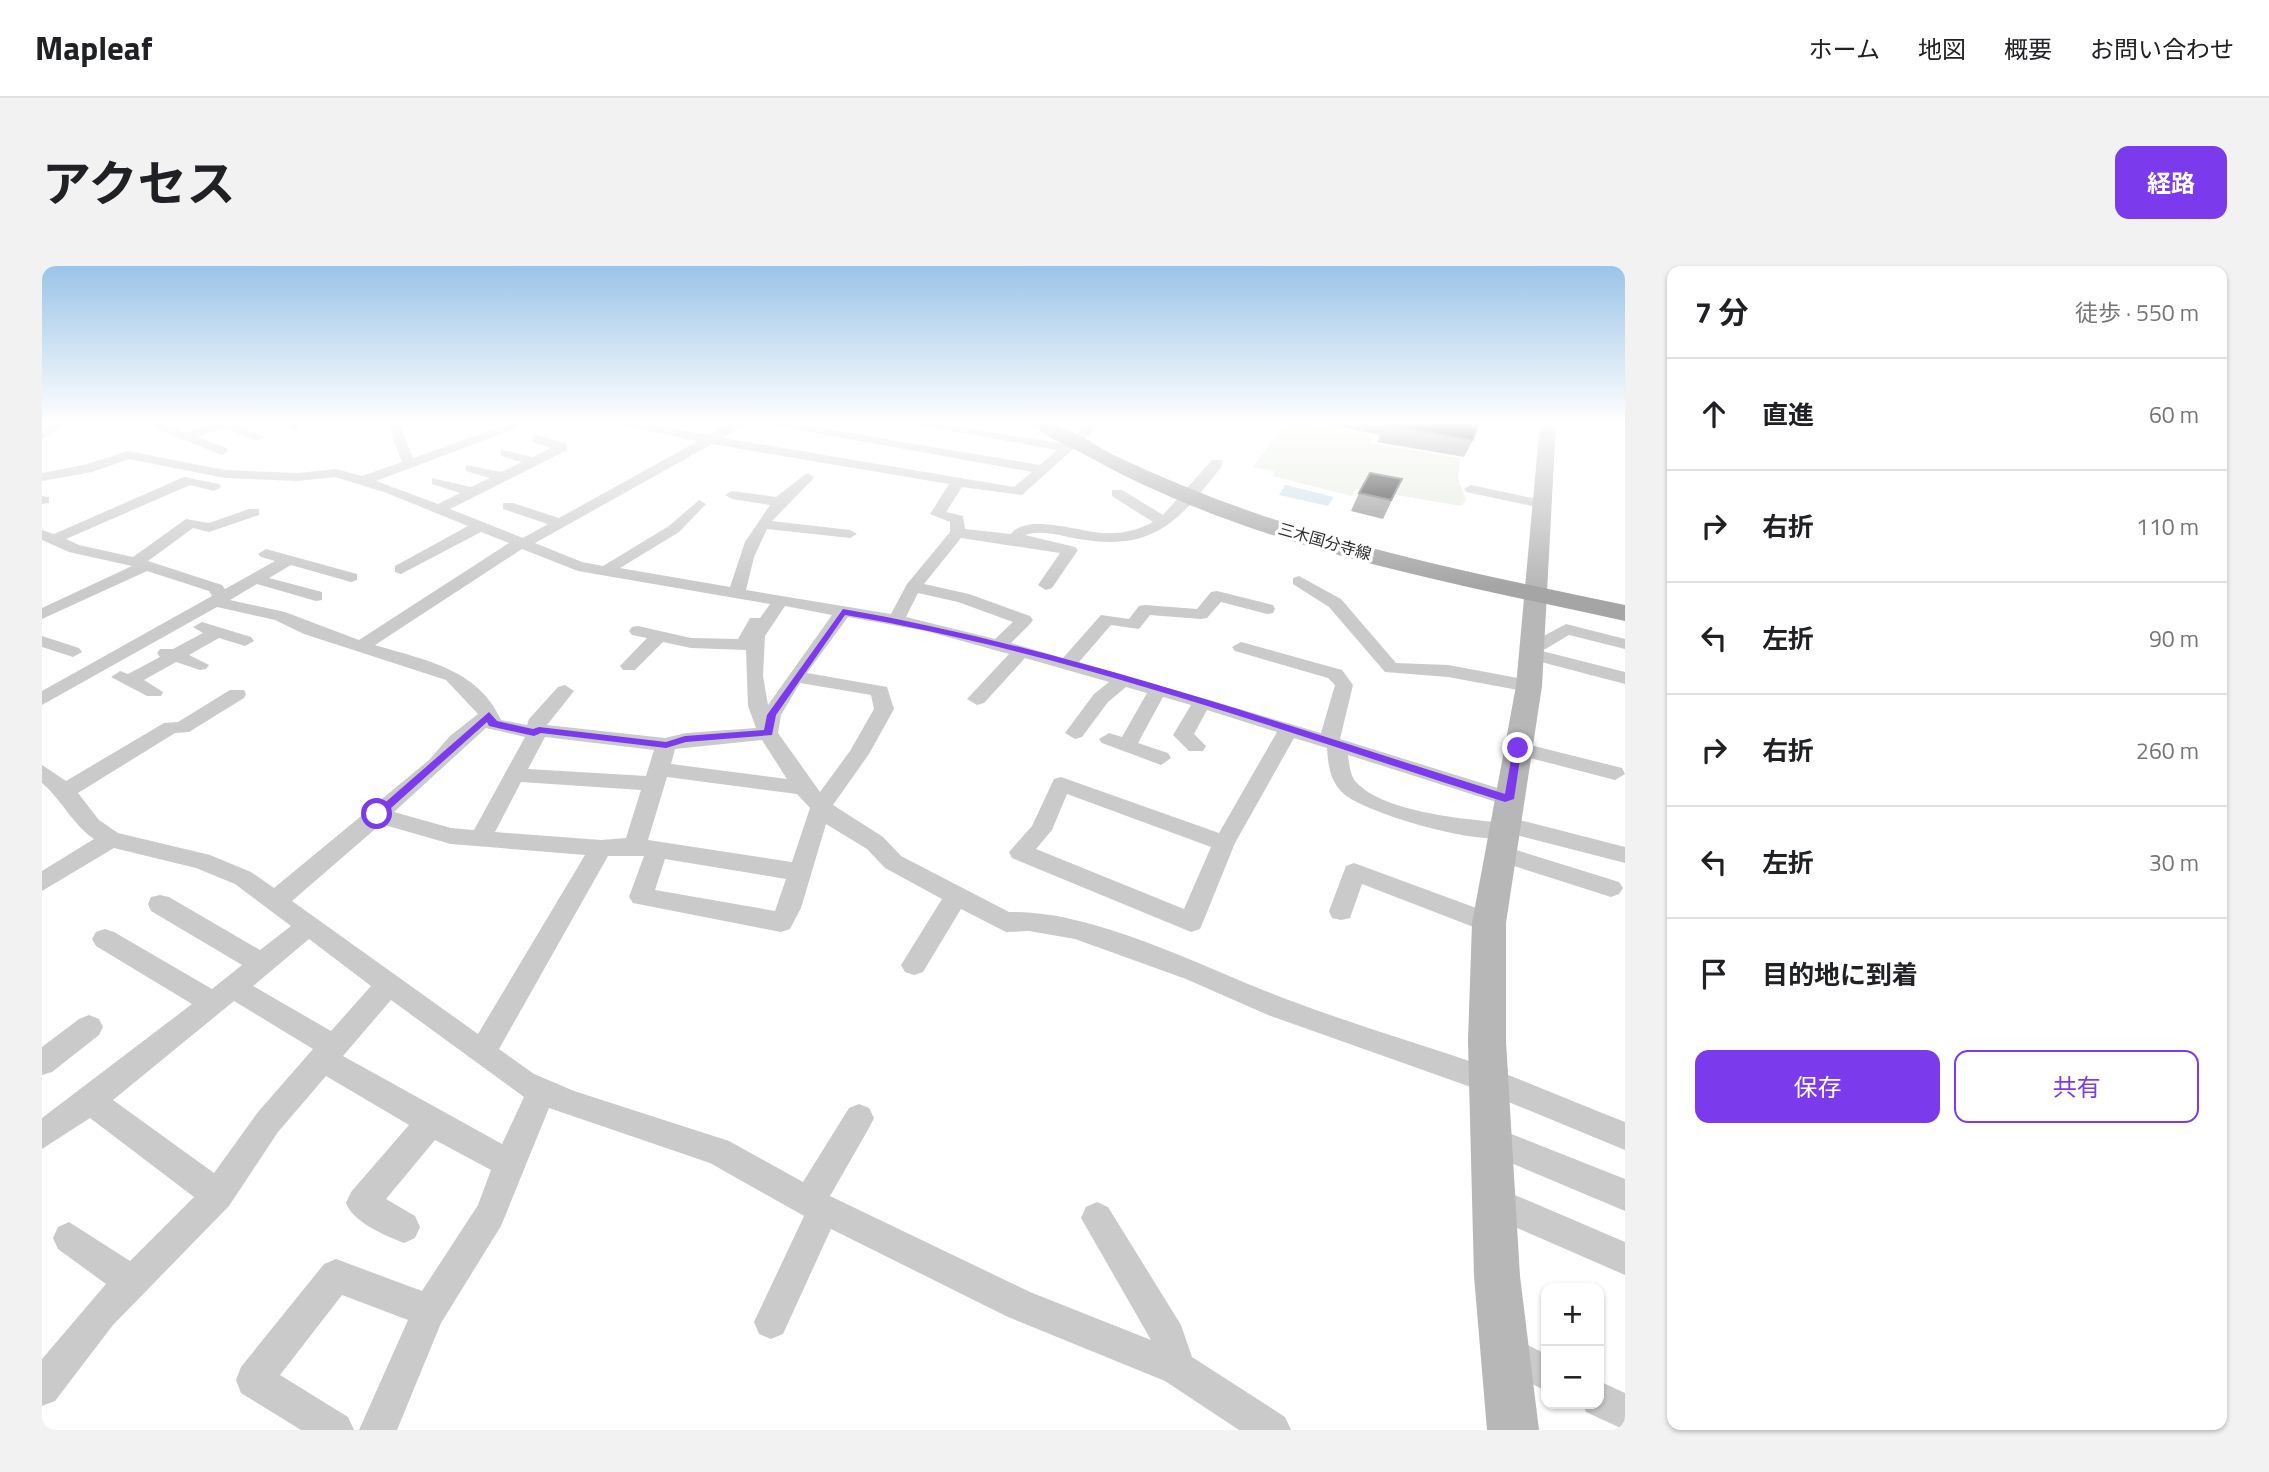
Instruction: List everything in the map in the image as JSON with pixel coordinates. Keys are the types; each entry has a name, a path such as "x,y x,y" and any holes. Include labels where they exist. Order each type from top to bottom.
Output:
{"main road":[{"name":"三木国分寺線","path":"1142,477 1190,498 1341,546 1625,613"}],"street":[{"path":"350,477 439,509 578,566 896,621 999,645 1202,702 1333,744 1504,827 1602,885 1590,846"},
{"path":"362,481 372,477"},
{"path":"439,509 501,477"},
{"path":"363,645 522,543 644,477"},
{"path":"737,594 745,555 763,524 778,502 807,477"},
{"path":"929,477 1017,492 1034,477"},
{"path":"1016,539 1020,532 1031,528 1122,537 1145,533 1163,524 1190,498 1206,477"},
{"path":"1513,1430 1491,1140 1489,923 1531,663 1543,477"},
{"path":"47,537 189,480 216,488 253,491"},
{"path":"437,481 471,492"},
{"path":"896,621 913,587 957,533 958,519 937,514 954,490 956,482"},
{"path":"1471,489 1541,504"},
{"path":"1116,494 1156,516 1163,524"},
{"path":"732,495 778,502"},
{"path":"605,571 674,529 699,504"},
{"path":"508,506 561,523"},
{"path":"42,614 141,564 191,522 209,528 254,512"},
{"path":"763,524 850,534"},
{"path":"401,569 480,526"},
{"path":"957,533 1016,539 1070,550 1046,585"},
{"path":"47,537 74,549 141,564 216,588 218,600"},
{"path":"266,554 351,577"},
{"path":"42,699 289,560"},
{"path":"256,579 316,596"},
{"path":"1299,582 1335,603 1391,668 1435,678 1531,663 1625,678"},
{"path":"913,587 962,598 1024,620 999,645"},
{"path":"1068,663 1100,617 1141,627 1145,610 1200,614 1217,596 1267,609"},
{"path":"218,600 244,610 279,616 310,630 453,676 489,715 493,724 666,745 685,739 768,733"},
{"path":"638,631 691,643 744,645 746,636 776,600"},
{"path":"776,600 756,636 755,644 754,676 758,706 768,733 803,788 833,818 876,842 893,862 1006,922 1029,921 1077,930 1195,972 1277,1007 1489,1081 1625,1136"},
{"path":"768,733 771,715 795,677 843,612"},
{"path":"183,620 245,641"},
{"path":"1531,663 1566,629 1625,644"},
{"path":"129,681 217,632"},
{"path":"629,666 659,636"},
{"path":"46,637 73,652"},
{"path":"140,644 200,665"},
{"path":"1241,647 1335,674 1344,685 1333,744 1338,769 1359,798 1440,823 1504,827 1625,855"},
{"path":"980,688 1022,651"},
{"path":"98,668 154,692"},
{"path":"666,745 656,776 642,897 781,922 789,908 821,806 859,754 884,709 880,691 795,677"},
{"path":"1074,733 1101,698 1122,680"},
{"path":"1158,690 1118,742 1161,758"},
{"path":"480,839 537,731 536,723 565,691"},
{"path":"65,791 172,727 182,728 237,694"},
{"path":"1196,746 1182,735 1202,702"},
{"path":"274,902 489,715"},
{"path":"1224,843 1061,784 1041,830 1020,852 1191,922 1224,843 1289,730"},
{"path":"1518,748 1615,773"},
{"path":"42,772 65,791 91,826 111,839 202,861 243,878 524,1083 569,1103 718,1151 817,1206 1020,1305 1177,1368 1272,1430"},
{"path":"513,775 656,776 803,788"},
{"path":"377,814 451,836 601,848 646,848 799,872"},
{"path":"42,883 111,839"},
{"path":"482,1053 601,848"},
{"path":"1340,911 1354,872 1489,923"},
{"path":"914,965 935,935 957,894"},
{"path":"160,904 261,964"},
{"path":"42,1135 90,1101 307,927"},
{"path":"105,939 223,995 326,1052 431,1122 509,1163"},
{"path":"42,1388 130,1281 218,1195 268,1122 326,1052 388,985"},
{"path":"42,1063 89,1027"},
{"path":"378,1430 429,1311 491,1215 509,1163 542,1090"},
{"path":"90,1101 218,1195"},
{"path":"771,1322 817,1206 859,1118"},
{"path":"404,1227 362,1203 431,1122"},
{"path":"1491,1140 1625,1195"},
{"path":"1494,1202 1625,1259"},
{"path":"1097,1218 1169,1337 1177,1368"},
{"path":"69,1238 130,1281"},
{"path":"335,1430 254,1380 335,1276 429,1311"},
{"path":"1505,1352 1541,1370"},
{"path":"1604,1402 1625,1412"}],"shaded area":[{"path":"1278,477 1458,477 1466,500 1461,506 1356,488 1352,496"}],"water":[{"path":"1285,485 1334,497 1328,506 1279,495"}],"building":[{"path":"1368,477 1402,479 1391,500 1359,493"}],"route":[{"path":"377,814 436,765 457,741 489,715 493,724 534,733 539,730 666,745 685,739 768,733 771,715 795,677 843,612 928,626 1068,663 1202,702 1509,799 1518,748"}]}
